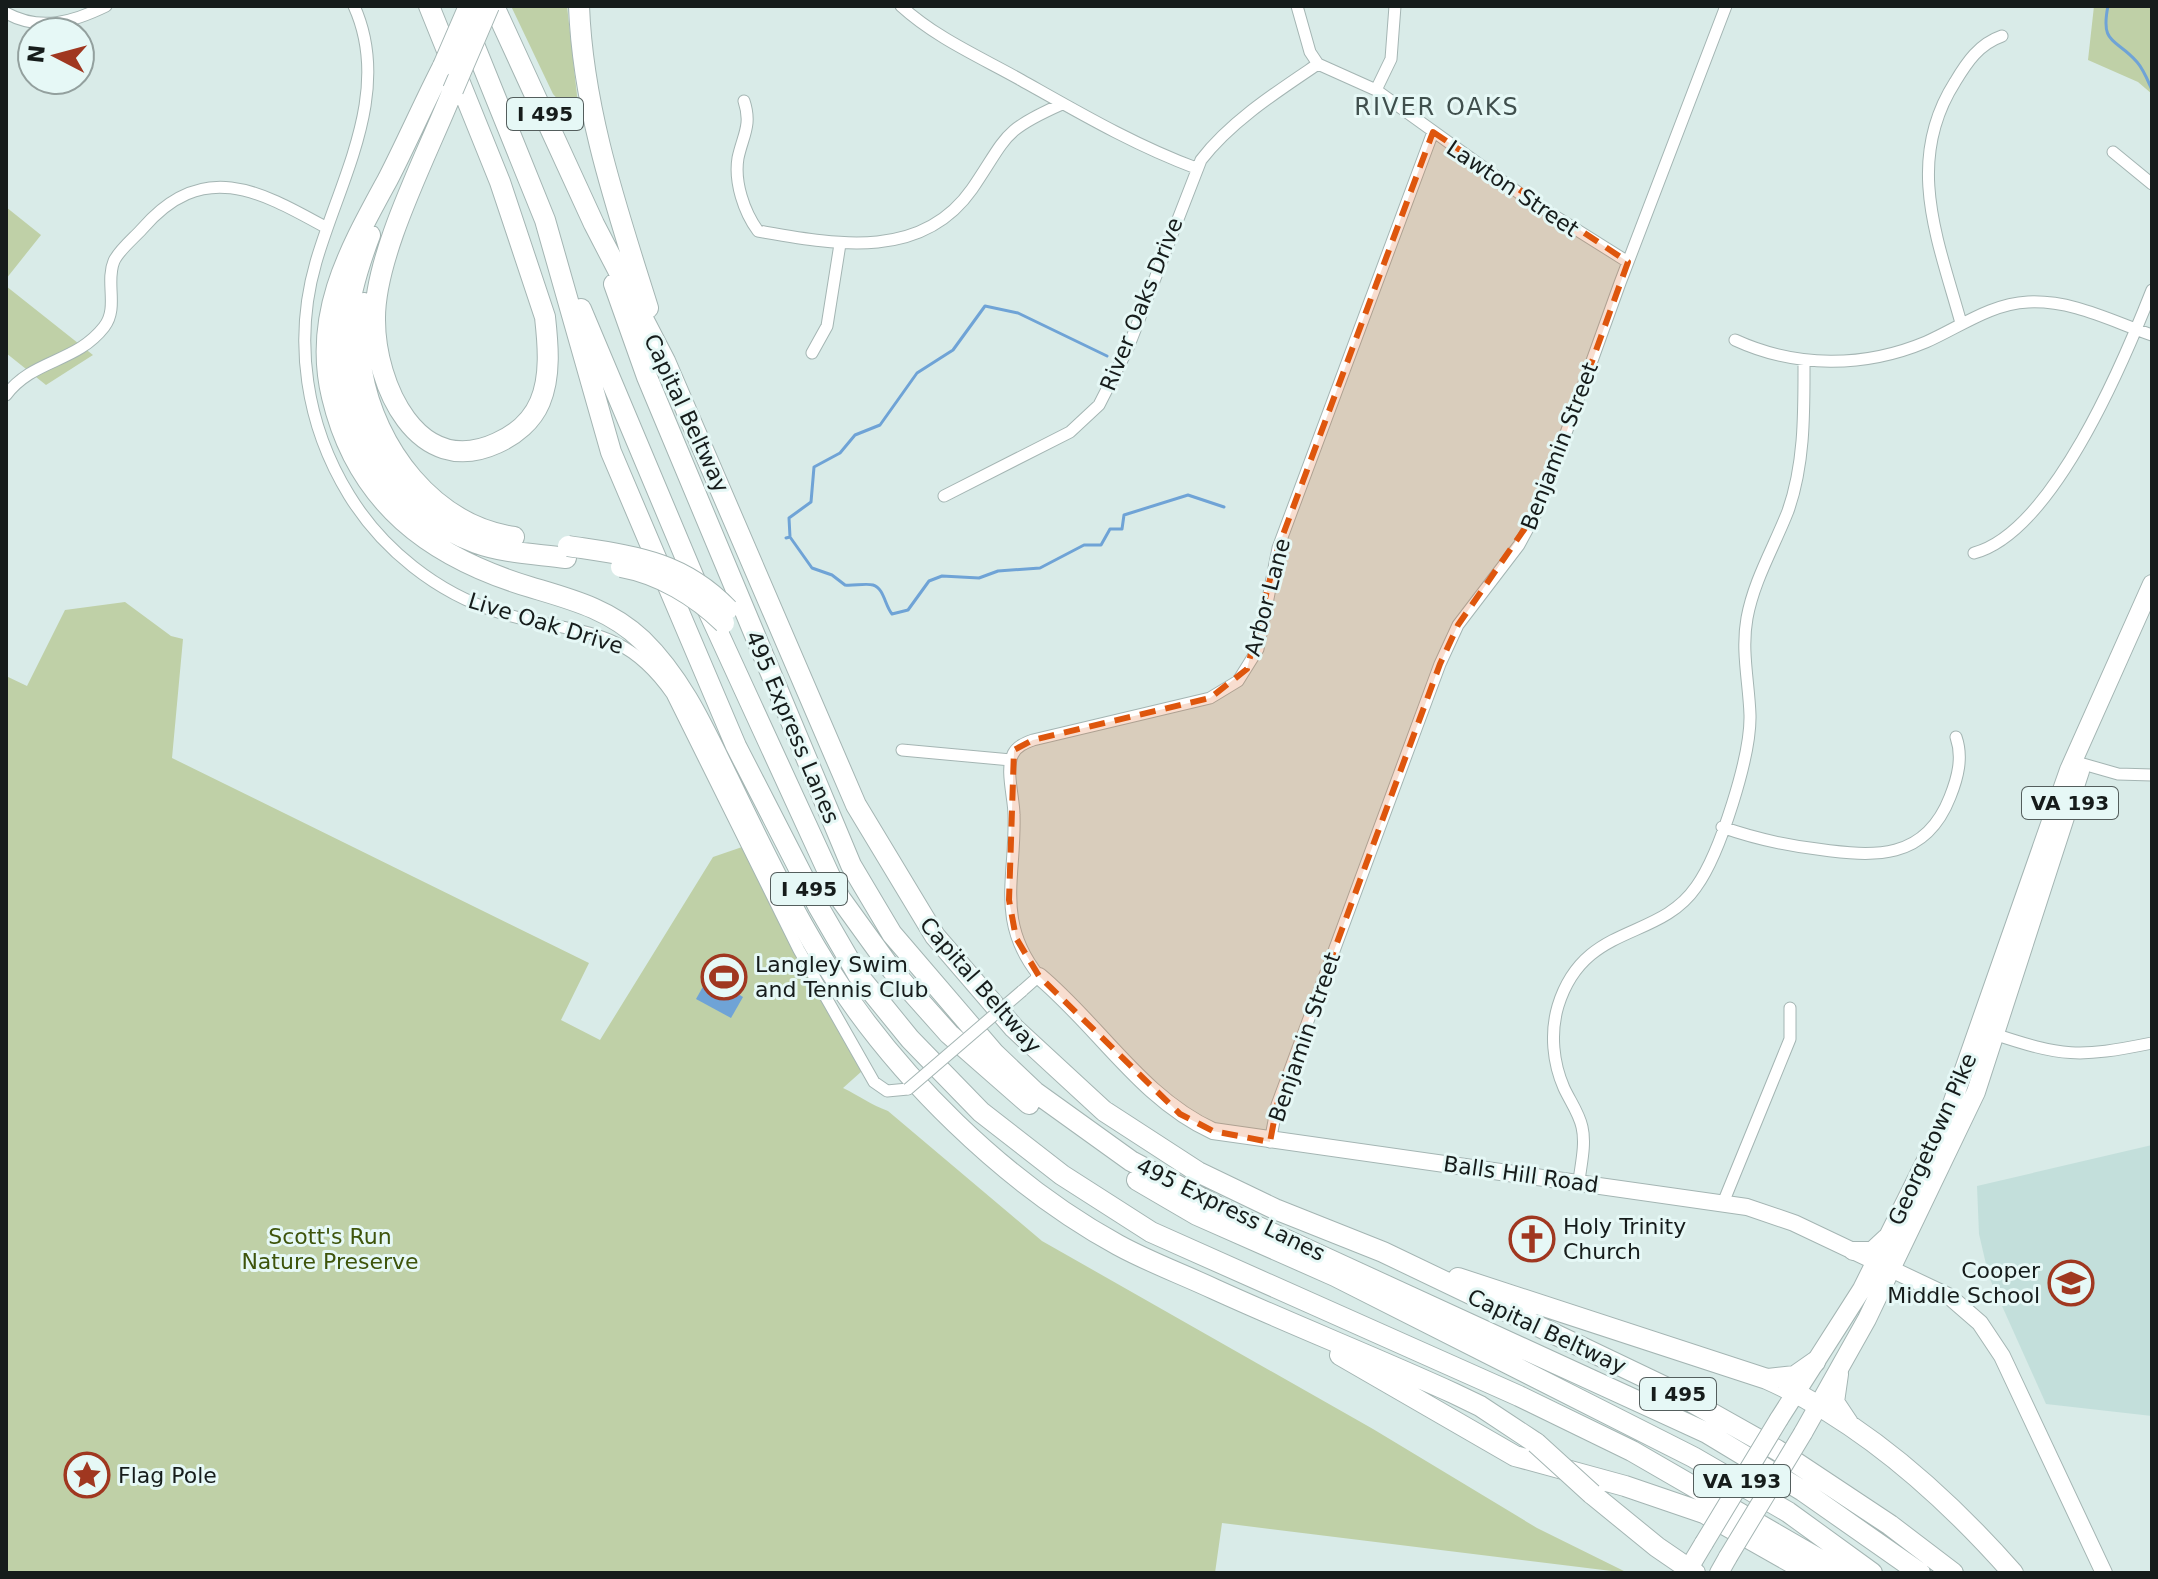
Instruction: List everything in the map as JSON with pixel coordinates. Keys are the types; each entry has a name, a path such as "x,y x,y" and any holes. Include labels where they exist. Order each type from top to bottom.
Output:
{"highway":[{"path":"429,6 500,182 545,317 547,340 540,401 528,421 510,437 471,450 438,445 405,420 382,372 375,320 381,268 453,90"},
{"name":"I 495","path":"458,6 545,220 611,452 736,746 818,906 858,975 941,1073 981,1112 1074,1183 1151,1232 1519,1396 1632,1451 1843,1573"},
{"path":"469,6 356,272 344,350 351,396 361,431 379,463 426,515 478,544 661,562 711,591 807,785 851,865"},
{"path":"491,6 374,265 361,328 362,369 374,415 396,458 424,491 480,529 636,570 726,616 840,898"},
{"name":"Capital Beltway","path":"491,6 594,224 665,361 856,805 911,901 957,964 1053,1067 1142,1139 1239,1192 1383,1252 1665,1387 1777,1450 1910,1539 1953,1573"},
{"path":"579,6 585,77 596,136 665,361"},
{"path":"443,66 360,227 333,292 326,341 331,393 346,438 365,475 393,513 440,551 475,568 592,607 615,618 663,662 694,708 762,848 828,969 910,1076 999,1162 1052,1205 1134,1254 1467,1400 1536,1443 1686,1572"},
{"name":"495 Express Lanes","path":"545,220 705,604 840,898 892,970 949,1034 1025,1101 1121,1170 1197,1215 1335,1276 1680,1449 1788,1512 1872,1573"},
{"name":"495 Express Lanes","path":"594,224 647,377 851,865 892,934 994,1053 1035,1092 1131,1161 1241,1219 1707,1433 1803,1491 1920,1573"},
{"path":"981,1112 1029,1162 1109,1228 1212,1288"},
{"path":"1383,1252 1767,1379 1795,1392 1853,1429 1934,1494 2013,1573"},
{"path":"1281,1321 1515,1456 1625,1486 1704,1513 1810,1573"},
{"path":"1767,1379 1795,1376 1815,1362"},
{"path":"1838,1374 1834,1402 1853,1429"}],"main road":[{"name":"Georgetown Pike","path":"1686,1572 1795,1392 1884,1265 1976,1092 1988,1032 2036,855 2069,770 2152,584"},
{"name":"Georgetown Pike","path":"1724,1565 1838,1374 1867,1319 1893,1230 1988,1032 2113,673"},
{"path":"1853,1251 1875,1250 1893,1230"}],"street":[{"path":"6,13 49,24 77,20 106,6"},
{"name":"Live Oak Drive","path":"354,6 366,45 368,85 364,113 327,228 308,302 306,372 320,436 350,497 397,553 451,592 501,613 625,644 653,668 672,694 785,923 874,1082 887,1091 908,1089 1039,976"},
{"path":"901,6 938,35 1062,104 1145,148 1196,168 1220,139 1295,78 1318,64 1310,52 1297,6"},
{"path":"1376,90 1391,59 1395,6"},
{"name":"Benjamin Street","path":"1270,1142 1277,1105 1440,664 1458,625 1519,545 1534,519 1726,6"},
{"path":"1961,323 1930,200 1928,155 1943,101 1974,54 2002,36"},
{"name":"Lawton Street","path":"1318,64 1342,72 1376,90 1433,132 1628,262"},
{"path":"744,101 749,129 737,173 748,217 758,231 840,244 887,242 933,225 971,190 996,148 1012,129 1062,104"},
{"name":"Arbor Lane","path":"1011,760 1014,750 1033,740 1210,698 1234,685 1247,669 1258,649 1278,548 1433,132"},
{"path":"2113,152 2152,184"},
{"name":"River Oaks Drive","path":"944,496 1070,432 1099,405 1128,348 1196,168"},
{"path":"6,395 26,373 81,351 107,324 114,261 154,214 174,200 202,189 245,188 270,196 327,228"},
{"path":"812,353 827,326 840,244"},
{"path":"1974,553 2003,539 2069,462 2109,394 2152,290"},
{"path":"1735,340 1770,354 1804,361 1852,360 1889,354 1926,342 1961,323 2006,306 2045,302 2079,308 2152,335"},
{"path":"1579,1181 1582,1128 1563,1086 1554,1055 1554,1023 1563,992 1580,965 1603,943 1685,901 1702,878 1722,827 1742,770 1750,733 1744,655 1748,612 1788,509 1799,464 1804,361"},
{"path":"1722,827 1761,840 1795,846 1865,855 1894,851 1931,829 1948,802 1959,764 1956,737"},
{"path":"902,750 1011,760"},
{"name":"Balls Hill Road","path":"1011,760 1014,821 1009,900 1016,938 1039,976 1180,1114 1213,1131 1270,1142 1579,1181 1723,1203 1770,1214 1950,1297 1990,1336 2104,1573"},
{"path":"2083,764 2118,774 2152,775"},
{"path":"1723,1203 1790,1039 1790,1008"},
{"path":"1988,1032 2044,1050 2080,1055 2152,1043"}],"highlighted area":[{"path":"1433,132 1628,262 1539,508 1458,625 1440,664 1277,1105 1270,1142 1213,1131 1180,1114 1039,976 1016,938 1009,900 1014,750 1033,740 1210,698 1247,669 1278,548"}],"shaded area":[{"name":"Cooper Middle School","path":"2152,1145 2152,1416 2046,1404 1989,1277 1979,1234 1977,1186"}],"green space":[{"path":"511,6 567,6 578,104 574,117 553,94"},
{"path":"2094,6 2152,6 2152,94 2138,82 2088,60"},
{"path":"6,207 41,235 6,279"},
{"path":"6,286 93,355 46,385 6,353"},
{"name":"Scott's Run Nature Preserve","path":"125,602 171,636 183,639 172,758 589,963 561,1020 600,1040 713,857 745,846 862,1071 843,1088 888,1111 1042,1241 1373,1429 1537,1528 1628,1573 1222,1523 1215,1573 6,1573 6,676 27,686 65,610"}],"water":[{"path":"709,976 743,997 731,1018 696,999"}],"waterway":[{"path":"2108,6 2108,35 2139,65 2152,90"},
{"path":"790,537 789,518 811,502 814,467 840,453 855,435 880,425 917,373 953,350 985,306 1018,313 1107,356"},
{"path":"786,538 790,537 812,568 832,575 845,585 870,584 877,587 892,614 908,610 929,581 942,576 979,578 998,571 1040,568 1084,545 1101,545 1110,529 1122,529 1124,515 1188,495 1224,507"}],"place":[{"name":"Langley Swim and Tennis Club","path":"724,977"},
{"name":"Holy Trinity Church","path":"1532,1239"},
{"name":"Cooper Middle School","path":"2071,1283"},
{"name":"Flag Pole","path":"87,1475"}],"district":[{"name":"RIVER OAKS","path":"1437,107"}]}
